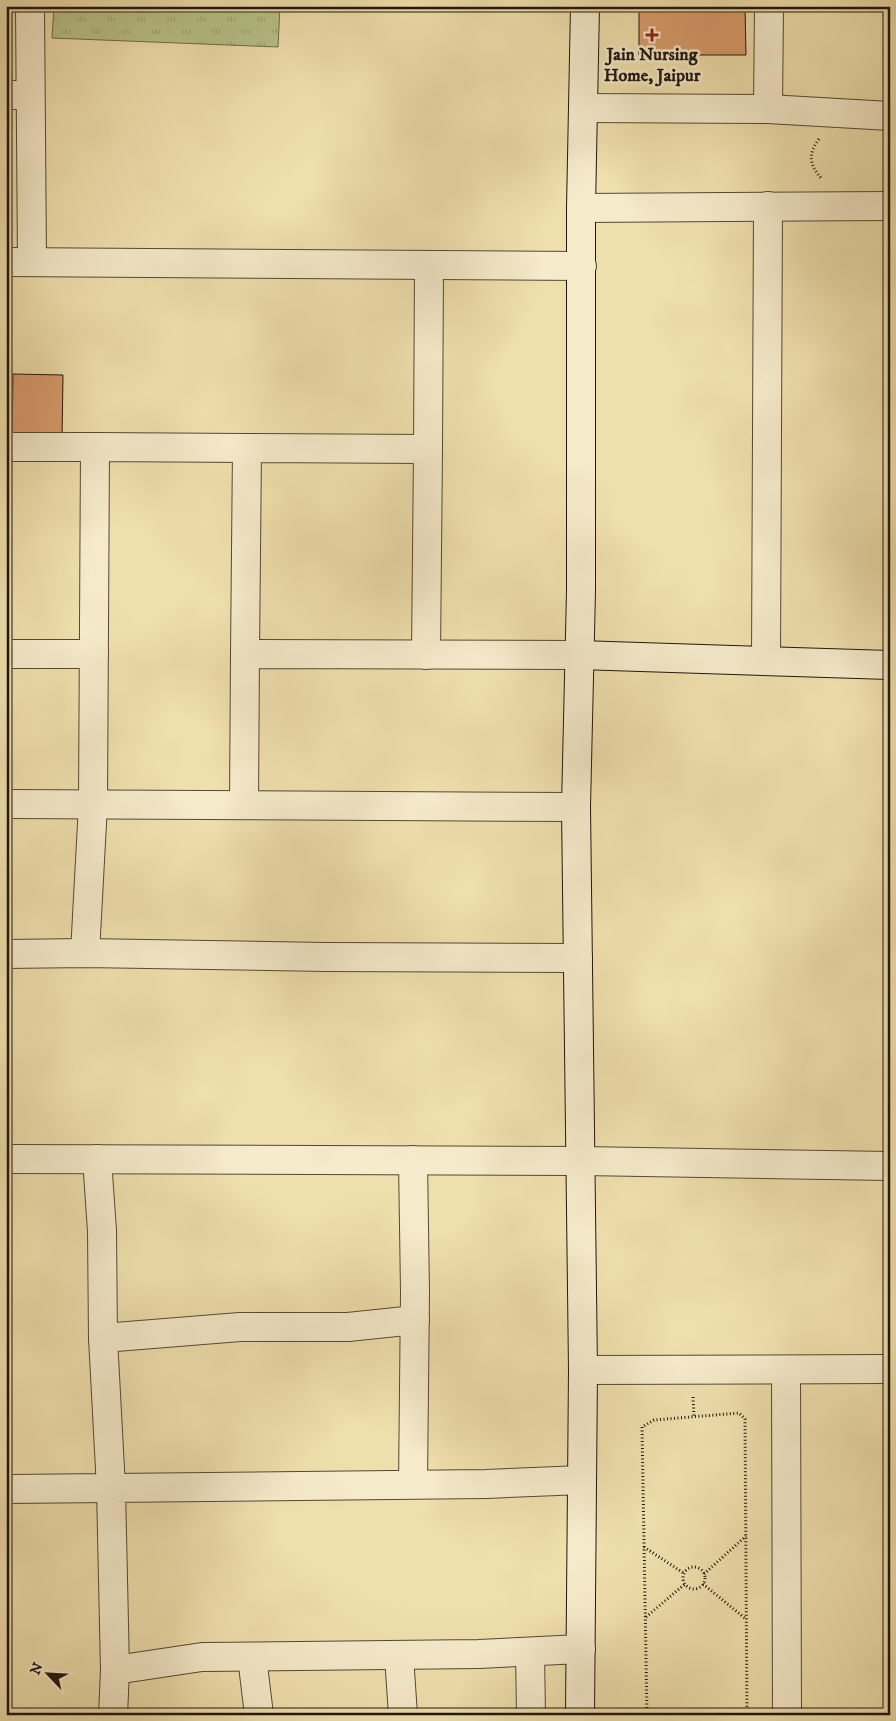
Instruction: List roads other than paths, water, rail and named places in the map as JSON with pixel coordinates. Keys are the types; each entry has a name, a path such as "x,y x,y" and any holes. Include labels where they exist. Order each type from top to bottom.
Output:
{"street":[{"path":"30,6 18,95 19,262 582,266"},
{"path":"580,1715 583,1370 582,1161 576,807 581,591 581,208 586,6"},
{"path":"768,6 768,110"},
{"path":"583,108 768,110 890,116"},
{"path":"766,661 768,206"},
{"path":"581,208 890,206"},
{"path":"426,655 429,265"},
{"path":"6,447 428,449"},
{"path":"85,953 92,805 96,447"},
{"path":"244,805 247,448"},
{"path":"6,654 94,654"},
{"path":"245,654 579,655 890,665"},
{"path":"6,804 576,807"},
{"path":"6,954 85,953 578,958"},
{"path":"6,1159 582,1161 890,1166"},
{"path":"98,1160 102,1231 103,1338 111,1488 115,1670 113,1715"},
{"path":"413,1160 415,1320 413,1484"},
{"path":"103,1338 240,1327 348,1327 415,1320"},
{"path":"583,1370 890,1369"},
{"path":"786,1370 787,1715"},
{"path":"6,1489 486,1484 582,1480"},
{"path":"115,1670 202,1657 399,1656 581,1649"},
{"path":"530,1652 531,1715"},
{"path":"399,1656 403,1715"},
{"path":"252,1657 259,1715"}],"place":[{"name":"Jain Nursing Home, Jaipur","path":"652,35"}]}
